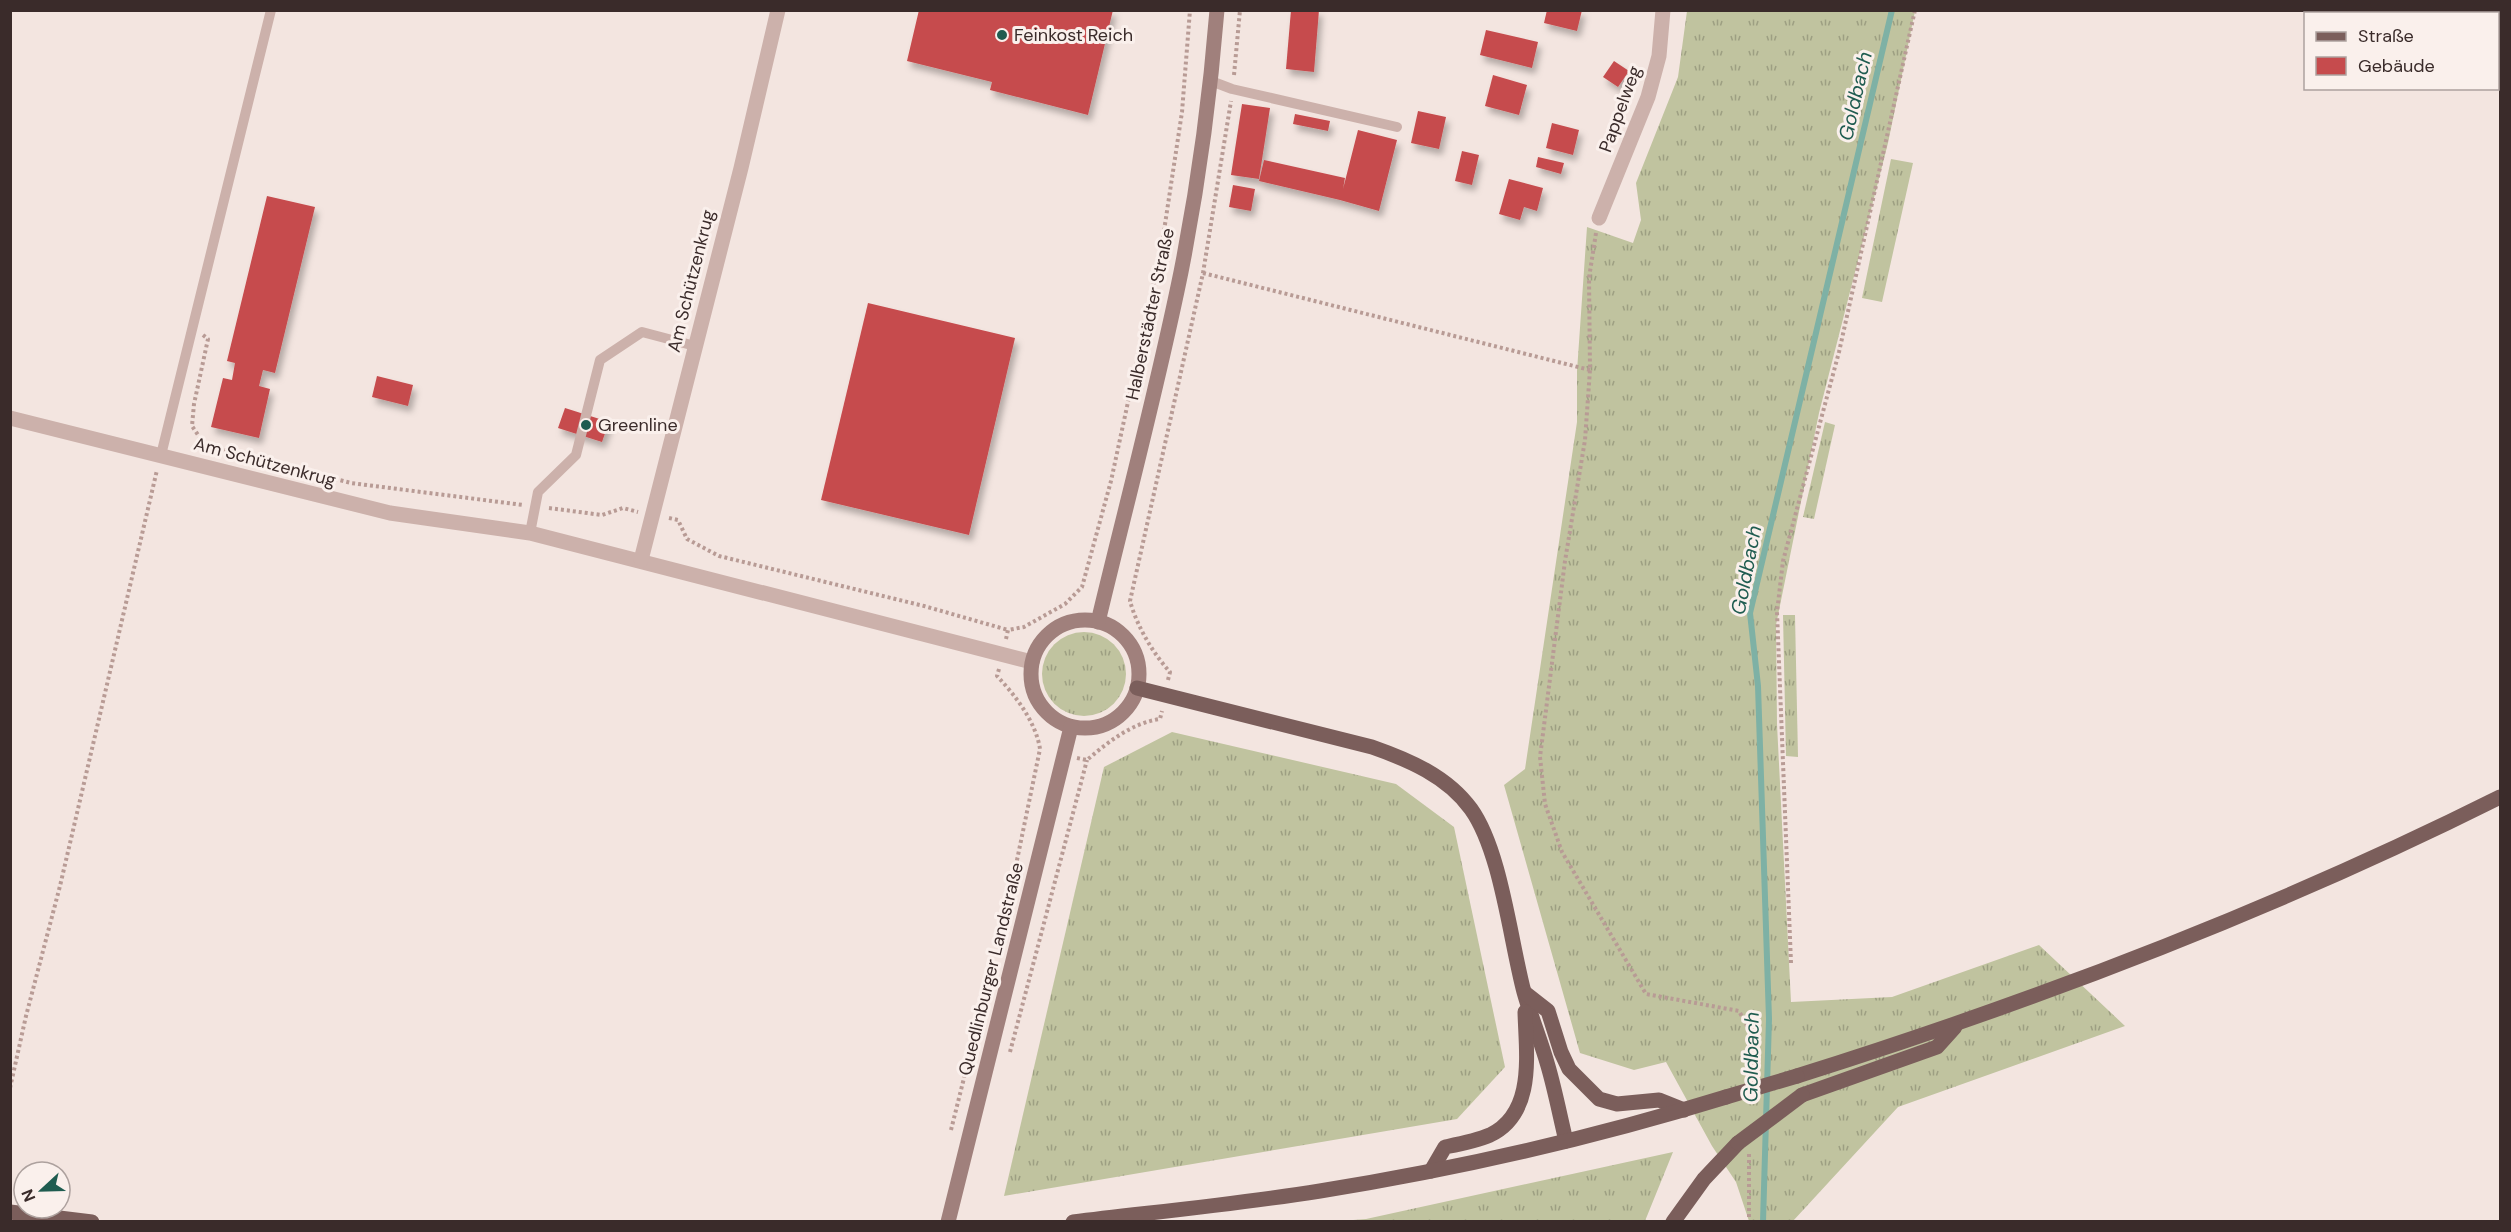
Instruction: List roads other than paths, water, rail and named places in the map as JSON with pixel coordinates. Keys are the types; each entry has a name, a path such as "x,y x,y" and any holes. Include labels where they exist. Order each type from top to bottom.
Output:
{"main road":[{"name":"Halberstädter Straße","path":"1098,622 1169,331 1182,268 1211,81 1217,10"},
{"path":"1084,620 1098,622 1119,633 1134,652 1138,664 1137,688 1132,699 1117,718 1095,727 1071,727 1050,716 1042,707 1032,685 1032,662 1045,637 1056,628 1070,622 1084,620"},
{"path":"1137,688 1372,747 1420,767 1452,788 1471,809 1485,834 1525,993 1548,1067 1566,1141"},
{"name":"Quedlinburger Landstraße","path":"948,1221 1071,727"},
{"path":"1073,1221 1298,1194 1431,1171 1566,1141 1684,1110 1957,1025 2082,980 2252,912 2388,852 2500,797"},
{"path":"1525,993 1548,1011 1569,1069 1599,1099 1617,1104 1659,1100 1684,1110"},
{"path":"1431,1171 1445,1147 1492,1134 1510,1118 1519,1104 1527,1070 1525,993"},
{"path":"1673,1221 1704,1179 1802,1095 1938,1047 1957,1025"},
{"path":"10,1212 92,1221"}],"street":[{"name":"Am Schützenkrug","path":"641,560 778,10"},
{"name":"Pappelweg","path":"1599,218 1648,97 1659,56 1663,10"},
{"name":"Am Schützenkrug","path":"10,418 390,513 531,533 1032,662"}],"lane":[{"path":"161,455 271,10"},
{"path":"1211,81 1232,89 1397,127"},
{"path":"531,533 538,492 576,455 600,360 642,332 695,346"}],"waterway":[{"name":"Goldbach","path":"1763,1222 1769,1019 1758,686 1750,613 1892,10"}],"place":[{"name":"Feinkost Reich","path":"1002,35"},
{"name":"Greenline","path":"586,425"}]}
